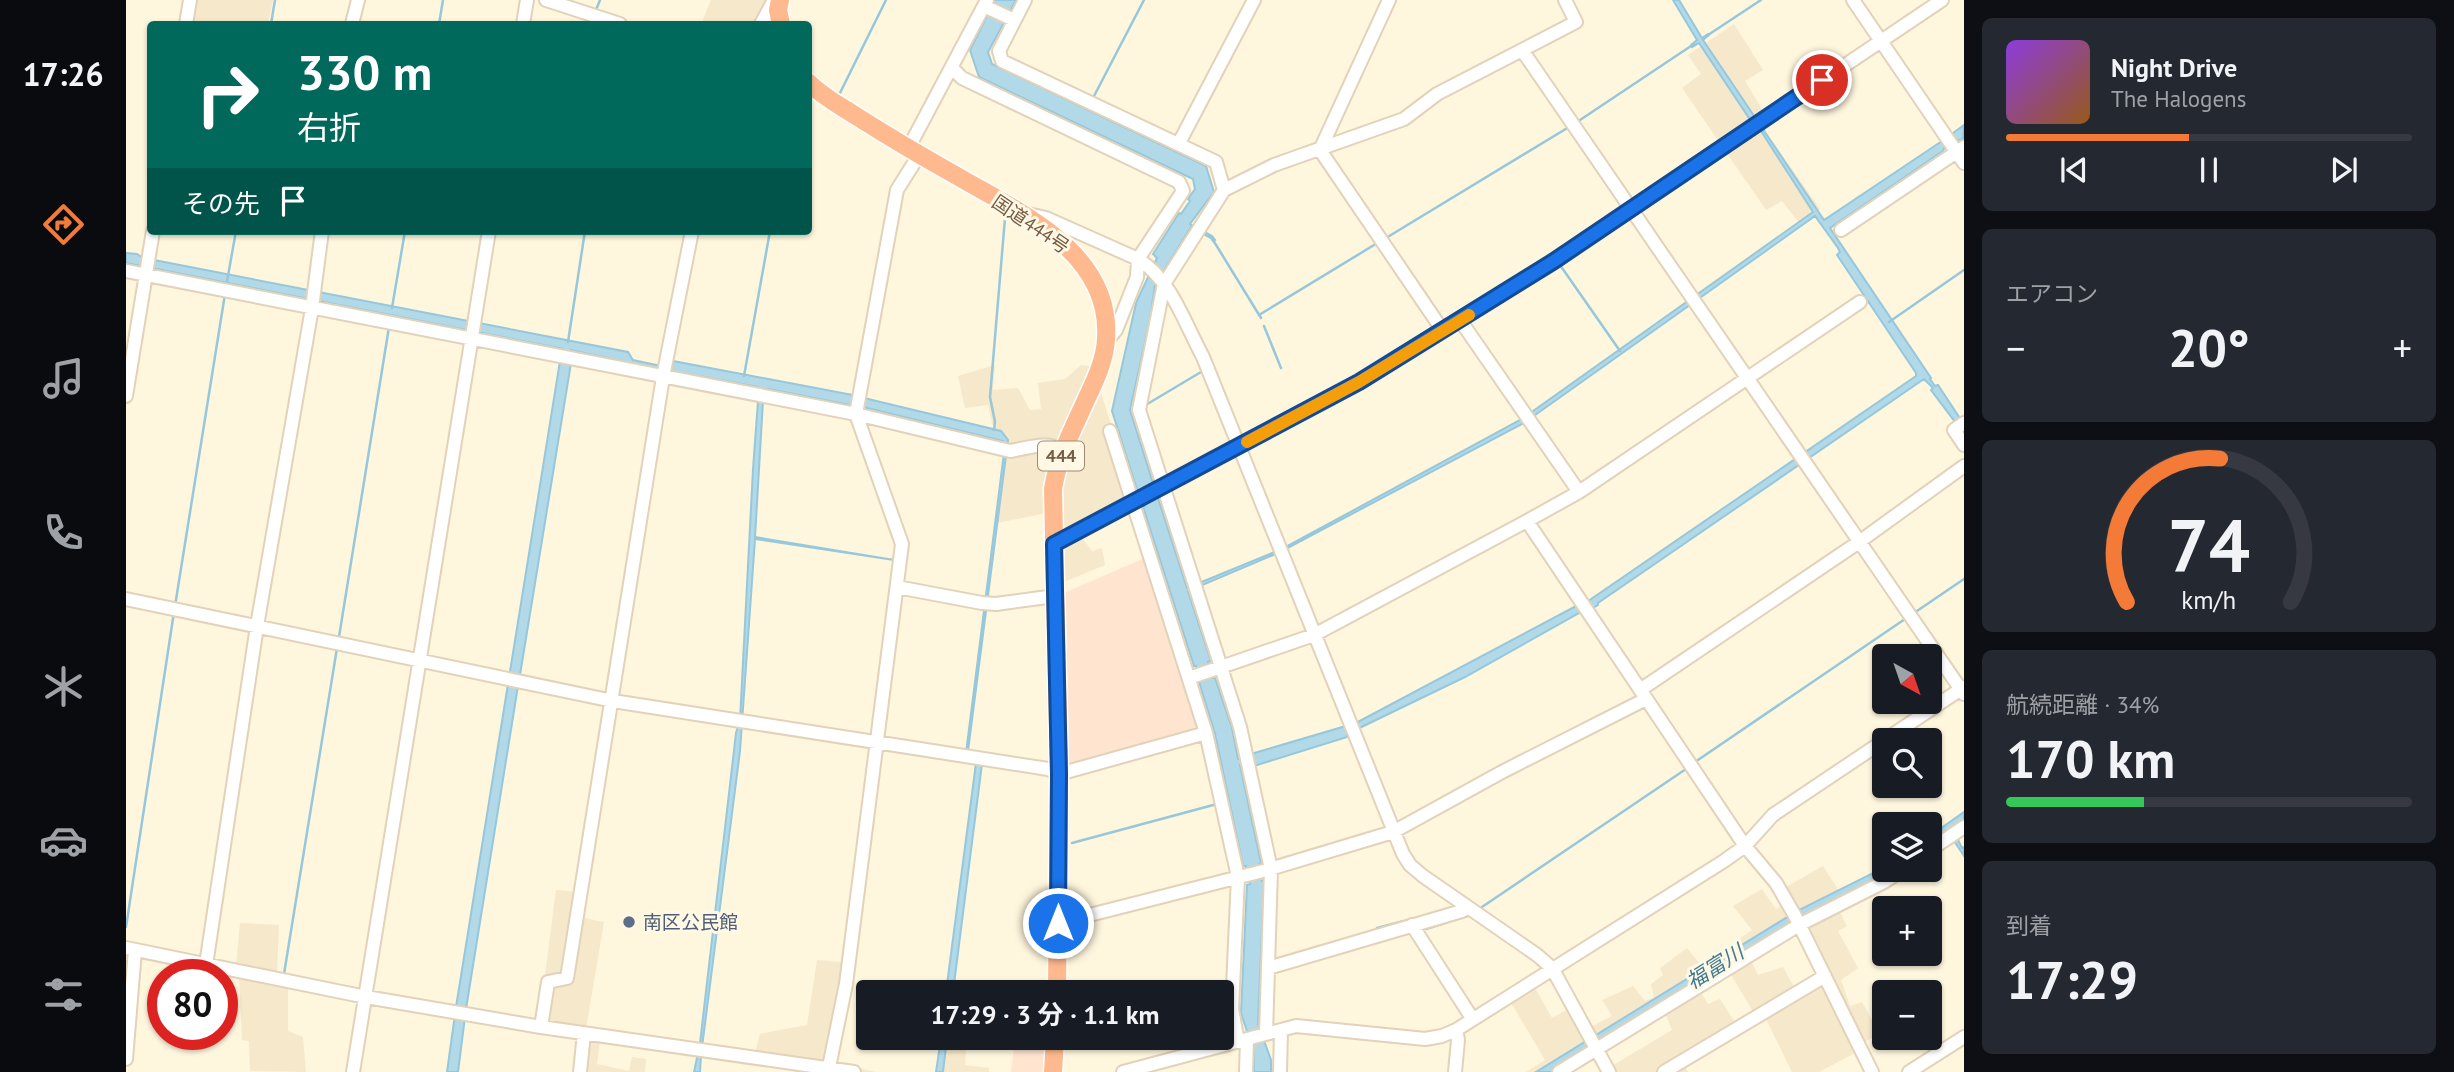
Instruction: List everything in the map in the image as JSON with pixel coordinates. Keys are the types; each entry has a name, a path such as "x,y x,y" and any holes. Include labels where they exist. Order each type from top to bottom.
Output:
{"highway":[{"path":"780,0 778,10 780,21"},
{"name":"国道444号","path":"812,87 827,99 913,152 1060,239 1091,276 1101,298 1107,342 1096,379 1063,450 1053,489 1059,774 1057,980"},
{"path":"1054,1072 1055,1050"}],"street":[{"path":"186,21 190,0"},
{"path":"353,21 358,0"},
{"path":"524,21 527,0"},
{"path":"546,0 611,21"},
{"path":"587,13 592,0"},
{"path":"763,21 774,0"},
{"path":"1025,0 999,51 1002,61 1216,162 1224,190"},
{"path":"1183,145 1254,0"},
{"path":"1320,150 1388,0"},
{"path":"1265,1034 1268,968 1267,870 1240,727 1217,668 1139,410 1164,284 1224,190 1274,165 1404,119 1437,94 1576,22 1565,0"},
{"path":"1841,230 1957,149 1853,0"},
{"path":"1054,544 1359,382 1443,331 1631,210 1942,0"},
{"path":"829,1070 846,984 902,544 858,405 897,190 951,68 985,3 1014,20"},
{"path":"1123,1072 1296,1026 1425,1039 1456,1030 1724,861 1745,846 1773,815 1963,690 1522,50"},
{"path":"951,68 962,78 1180,183 1183,191 1181,203 1142,262 1116,330 1107,342"},
{"path":"1320,150 1443,331"},
{"path":"1020,213 1046,218 1142,262 1164,284 1203,357 1351,729 1393,832 1410,865 1552,968 1609,1072"},
{"path":"126,396 152,235"},
{"path":"206,959 321,235"},
{"path":"353,1072 488,235"},
{"path":"541,1027 548,982 567,978 665,370 691,235"},
{"path":"126,271 147,267 313,299 473,331 566,357 665,370 762,396 858,405 1006,450 1034,445 1063,450"},
{"path":"1193,677 1314,635 1527,522 1579,492 1860,302"},
{"path":"1460,320 1579,492"},
{"path":"1962,424 1954,430 1964,445"},
{"path":"1110,431 1193,677 1242,876 1232,1009 1243,1041 1246,1072"},
{"path":"1058,923 1267,870 1393,832 1643,694 1964,466"},
{"path":"1527,522 1745,846 1776,883 1872,1072"},
{"path":"897,587 986,603 1055,596"},
{"path":"126,599 612,701 1048,769 1059,774 1206,733"},
{"path":"1559,1072 1594,1042 1797,920 1884,882"},
{"path":"1268,968 1468,908"},
{"path":"1412,925 1472,1018"},
{"path":"126,1059 130,949 177,959"},
{"path":"238,971 541,1027 854,1072"},
{"path":"1664,1072 1825,976"},
{"path":"1280,1072 1281,1030"},
{"path":"1455,1072 1458,1040 1456,1030"},
{"path":"580,1072 584,1033"},
{"path":"1909,1072 1964,1037"}],"shaded area":[{"path":"195,0 273,0 269,21 192,21"},
{"path":"711,0 773,0 771,21 702,21"},
{"path":"1734,24 1763,70 1745,81 1769,121 1762,126 1820,209 1800,224 1782,201 1766,210 1682,88 1701,74 1688,55"},
{"path":"995,365 993,390 1018,388 1030,410 1041,409 1038,383 1065,379 1081,365 1090,366 1093,370 1047,513 997,523 1007,443 993,427 988,405 965,408 958,376"},
{"path":"1101,393 1137,505 1080,535 1092,551 1102,548 1105,565 1064,582 1062,484 1072,454"},
{"path":"1147,557 1202,731 1069,770 1064,593"},
{"path":"1823,866 1847,903 1837,907 1847,926 1838,931 1858,968 1841,980 1850,1006 1862,1002 1872,1020 1872,1038 1862,1043 1864,1048 1819,1072 1792,1072 1765,1017 1758,1020 1730,973 1700,991 1708,1004 1720,999 1742,1033 1684,1065 1688,1072 1605,1072 1672,1030 1665,1013 1565,1072 1526,1072 1545,1060 1510,1001 1534,986 1552,1018 1570,1008 1589,1028 1612,1016 1602,1000 1633,986 1645,1001 1654,997 1651,984 1663,975 1660,968 1687,948 1701,965 1752,930 1733,906 1762,889 1776,909 1783,904 1777,892","holes":["1798,933 1817,974 1794,987 1783,967 1758,975 1751,960"]},
{"path":"556,890 578,892 580,917 604,922 586,1029 600,1040 597,1064 629,1071 632,1057 646,1059 645,1072 577,1072 579,1037 539,1021"},
{"path":"240,923 279,925 277,973 288,987 288,1031 303,1037 306,1072 250,1071 249,1041 242,1040 237,959"},
{"path":"817,960 852,963 835,1063 876,1072 810,1072 753,1062 760,1034 807,1025"},
{"path":"943,1050 966,1050 965,1065 989,1068 989,1072 940,1072"},
{"path":"1014,1050 1049,1050 1047,1072 1011,1072"}],"water":[{"path":"995,0 1016,0 988,52 992,64 1206,166 1214,192 1190,224 1215,240 1191,227 1155,285 1130,410 1153,483 1151,485 1155,498 1158,498 1187,588 1282,549 1522,419 1813,212 1761,131 1751,121 1699,43 1692,47 1697,40 1673,0 1679,0 1702,38 1709,35 1703,40 1824,220 1952,136 1964,125 1963,139 1949,144 1943,151 1830,228 1930,379 1935,386 1938,385 1961,420 1964,434 1924,379 1598,605 1465,677 1347,734 1347,737 1254,766 1251,754 1356,723 1576,606 1578,608 1916,376 1837,255 1840,252 1838,248 1815,216 1524,423 1278,553 1188,591 1211,661 1208,662 1212,678 1215,678 1232,728 1238,759 1244,759 1245,764 1240,765 1264,881 1258,1024 1271,1060 1271,1072 1254,1072 1254,1053 1241,1013 1247,885 1250,884 1246,866 1243,866 1215,734 1199,682 1201,681 1112,411 1136,303 1157,258 1153,254 1179,213 1181,214 1190,201 1188,199 1195,189 1193,179 979,77 970,50"},
{"path":"126,253 137,254 143,258 628,352 633,360 661,366 673,364 673,361 853,395 853,399 864,398 1001,431 1008,440 968,751 982,764 955,980 948,980 976,763 966,753 1005,445 1003,441 852,402 850,405 768,389 763,401 755,537 894,560 755,539 740,751 700,1072 694,1072 700,1043 736,733 740,720 753,469 761,389 671,371 671,368 662,370 571,350 568,353 571,363 520,675 516,675 518,686 458,1072 447,1072 560,361 565,353 563,349 126,263"},
{"path":"1964,812 1964,822 1956,836 1962,848 1964,847 1964,856 1952,838 1942,841 1942,828"},
{"name":"福富川","path":"1872,874 1872,882 1795,923 1551,1072 1536,1072 1797,911"},
{"path":"939,1050 946,1050 943,1072 936,1072"}],"waterway":[{"path":"272,21 275,0"},
{"path":"440,21 443,0"},
{"path":"596,10 600,0"},
{"path":"839,95 886,0"},
{"path":"1093,98 1144,0"},
{"path":"1708,35 1761,0"},
{"path":"1577,122 1694,44"},
{"path":"1186,143 1214,90"},
{"path":"1386,238 1569,127"},
{"path":"994,430 990,397 1005,218"},
{"path":"226,287 235,235"},
{"path":"392,308 404,235"},
{"path":"568,342 584,235"},
{"path":"744,376 769,235"},
{"path":"1213,240 1261,318"},
{"path":"1259,315 1379,242"},
{"path":"1560,265 1620,351"},
{"path":"1889,322 1964,270"},
{"path":"175,606 225,294"},
{"path":"1264,326 1281,368"},
{"path":"339,637 389,327"},
{"path":"1144,406 1201,372"},
{"path":"1914,613 1964,579"},
{"path":"126,927 174,612"},
{"path":"1695,762 1905,619"},
{"path":"284,974 337,648"},
{"path":"1479,909 1686,769"},
{"path":"1072,843 1217,804"},
{"path":"1424,926 1426,929 1470,915"},
{"path":"1375,932 1377,928 1420,917 1422,919"}],"slow traffic":[{"path":"1247,442 1359,382 1469,315"}],"place":[{"name":"南区公民館","path":"629,922"}],"route":[{"path":"1058,923 1059,774 1054,544 1359,382 1554,261 1822,80"}]}
